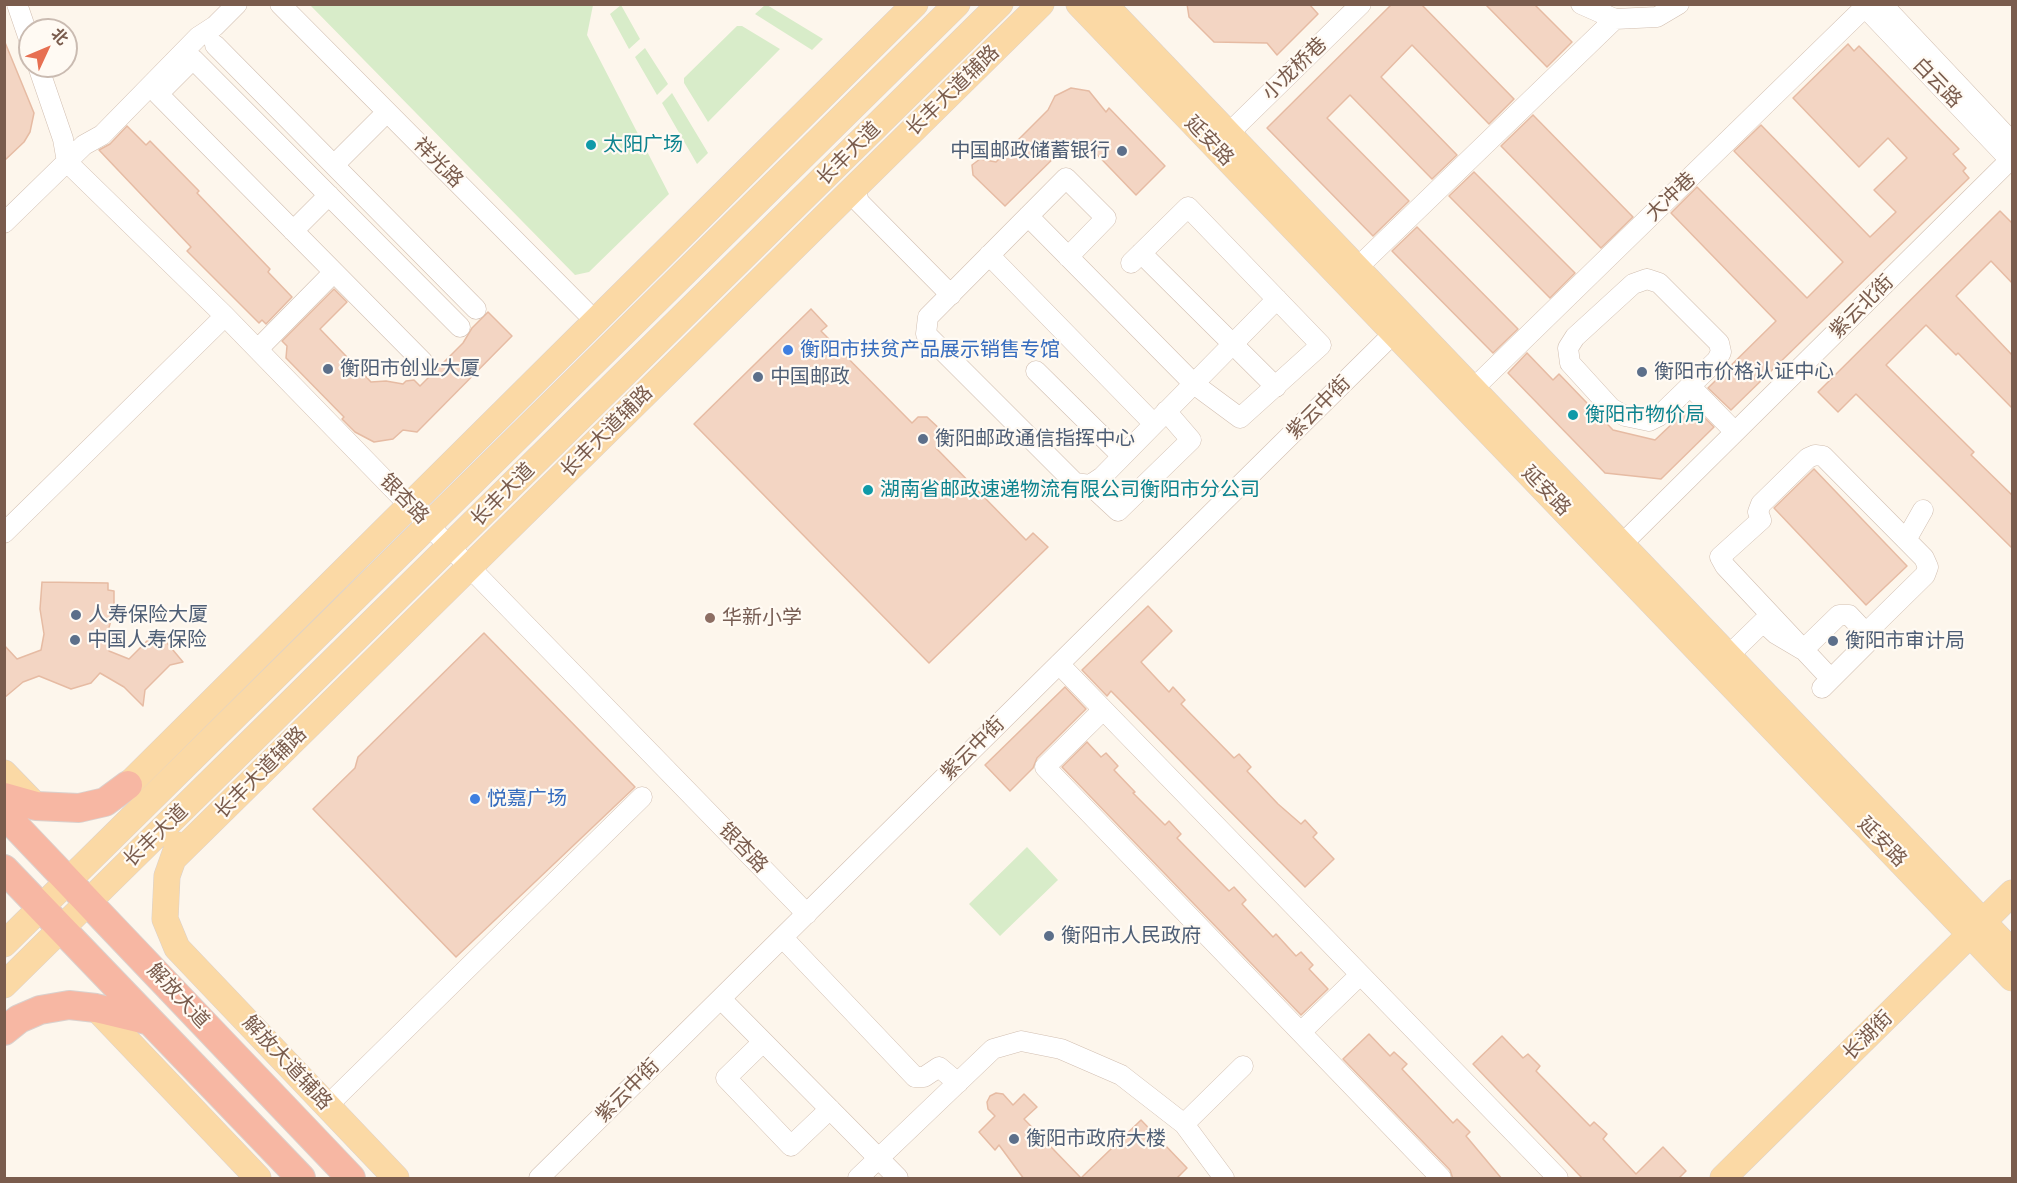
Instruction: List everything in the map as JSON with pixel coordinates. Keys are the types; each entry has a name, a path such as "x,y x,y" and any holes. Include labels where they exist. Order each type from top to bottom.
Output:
{"highway":[{"path":"4,797 36,806 79,808 105,802 128,785"},
{"name":"解放大道","path":"4,814 351,1179"},
{"name":"解放大道","path":"4,869 300,1179"},
{"path":"4,1031 19,1019 40,1010 69,1005 96,1008 150,1021"}],"main road":[{"path":"128,785 915,4"},
{"name":"长丰大道","path":"79,892 196,796 793,209 845,178 1000,4"},
{"name":"长丰大道","path":"4,985 52,919 311,644 953,7"},
{"path":"1032,13 1047,10 1091,9"},
{"name":"延安路","path":"1091,9 1228,134 1357,268 1401,327 1473,389 1615,550 1725,652 1981,932 2013,978"},
{"name":"延安路","path":"1091,9 1401,327 1981,932 2013,952"},
{"name":"长丰大道辅路","path":"173,860 470,566 845,178 888,155 1032,13"},
{"path":"814,146 845,178"},
{"path":"596,321 668,291"},
{"path":"580,379 596,321"},
{"path":"209,705 311,644"},
{"path":"253,780 275,719 333,702"},
{"path":"4,773 36,806"},
{"path":"173,860 196,796"},
{"name":"解放大道辅路","path":"173,860 167,876 165,919 177,948 396,1179"},
{"name":"长湖街","path":"1741,1179 1981,932 2013,892"},
{"name":"长湖街","path":"1723,1179 1981,932 2013,910"},
{"name":"长丰大道","path":"4,944 52,919"},
{"path":"96,1008 258,1179"}],"street":[{"path":"4,223 84,145 102,135 198,37 215,26 237,4"},
{"name":"祥光路","path":"280,4 596,321"},
{"name":"小龙桥巷","path":"1228,134 1361,4"},
{"path":"1581,4 1615,20 1657,17 1679,4"},
{"name":"白云路","path":"1869,5 2012,156"},
{"name":"大冲巷","path":"1473,389 1869,5"},
{"path":"1357,268 1615,20"},
{"path":"215,45 476,309"},
{"path":"423,362 158,94 193,59 460,327"},
{"path":"42,78 63,139 67,162"},
{"path":"334,165 387,112"},
{"name":"紫云北街","path":"1615,550 2012,156"},
{"name":"银杏路","path":"67,162 258,349 807,914"},
{"path":"845,178 868,193 955,290"},
{"path":"989,255 1160,418 1191,440 1118,510 1090,485 1075,483 926,334 928,317 989,255 1066,178 1106,218 1068,257"},
{"path":"293,231 329,195"},
{"path":"1028,216 1194,384 1240,418 1276,387 1321,345 1188,207 1136,258 1233,344 1276,387"},
{"path":"258,349 333,272"},
{"path":"1647,279 1659,283 1719,343 1721,352 1717,360 1690,386 1659,416 1649,421 1625,416 1611,408 1570,363 1568,348 1575,337 1633,284 1647,279"},
{"path":"1090,485 1122,456 1277,299"},
{"path":"4,533 225,316"},
{"name":"紫云中街","path":"539,1179 1401,327"},
{"path":"1036,371 1122,456"},
{"path":"1690,386 1735,432"},
{"path":"1803,650 1839,615 1849,615 1866,633 1867,644 1827,684 1803,650 1725,566 1720,557 1761,520 1758,512 1761,504 1808,458 1823,456 1924,558 1928,567 1925,575 1866,633"},
{"path":"1906,540 1923,510"},
{"path":"1725,652 1764,607"},
{"path":"1725,652 1764,622 1776,634 1803,650"},
{"path":"1059,664 1558,1179"},
{"path":"1103,710 1045,767 1442,1179"},
{"path":"327,1106 642,797"},
{"path":"783,938 915,1077 924,1077 939,1067 958,1083"},
{"path":"1300,1032 1360,975"},
{"path":"721,999 898,1179"},
{"path":"858,1179 993,1049 1021,1041 1061,1049 1121,1075 1184,1124 1224,1179"},
{"path":"763,1042 726,1078 791,1146 830,1109"},
{"path":"1184,1124 1243,1066"}],"green space":[{"path":"310,5 593,5 587,35 669,194 589,272 575,275"},
{"path":"621,5 640,39 629,49 610,14"},
{"path":"765,5 823,39 812,50 755,14"},
{"path":"737,26 742,26 780,49 708,122 684,83 684,78"},
{"path":"645,48 668,84 657,95 635,57"},
{"path":"672,93 708,153 697,164 662,103"},
{"path":"1027,847 1058,880 1000,936 969,904"}],"building":[{"path":"1187,4 1309,4 1318,14 1277,55 1267,43 1214,42 1189,17"},
{"path":"1392,4 1421,4 1514,99 1489,124 1412,45 1381,77 1457,155 1432,179 1350,95 1327,118 1409,201 1373,236 1267,128"},
{"path":"1485,4 1534,4 1572,42 1547,67"},
{"path":"4,40 34,113 30,132 24,142 4,161"},
{"path":"1848,44 1854,51 1859,46 1959,149 1953,154 1966,168 1963,171 1969,178 1731,410 1708,388 1776,321 1671,213 1697,187 1807,298 1843,262 1734,151 1761,125 1870,237 1896,212 1874,190 1907,158 1888,138 1859,167 1793,98"},
{"name":"中国邮政储蓄银行","path":"1071,88 1089,91 1106,112 1109,108 1165,166 1136,195 1085,142 1069,143 1005,206 973,175 972,165 980,159 996,162 1048,110 1055,96"},
{"path":"1533,115 1633,217 1601,248 1501,146"},
{"path":"127,126 146,145 150,141 199,191 197,193 270,269 268,272 292,297 266,324 262,320 259,323 187,251 191,247 99,150 110,144"},
{"path":"1474,172 1575,273 1550,298 1449,196"},
{"path":"2000,211 2013,224 2013,284 1991,261 1956,296 2013,356 2013,409 1958,353 1956,355 1926,325 1886,365 1974,452 1971,455 2013,496 2013,549 1856,394 1838,412 1818,392"},
{"path":"1417,227 1518,329 1493,353 1392,251"},
{"name":"衡阳市创业大厦","path":"334,289 347,302 320,329 371,382 386,381 403,384 414,380 420,386 463,343 472,328 488,312 512,336 417,432 403,430 393,439 374,442 355,432 342,419 344,417 286,358 287,346 282,341"},
{"name":"湖南省邮政速递物流有限公司衡阳市分公司","path":"811,309 827,326 821,331 912,423 918,417 927,417 943,432 942,441 936,448 1026,540 1033,533 1048,547 929,663 694,424"},
{"name":"衡阳市物价局","path":"1527,353 1553,380 1559,374 1613,430 1655,440 1692,405 1714,427 1661,479 1605,473 1508,373"},
{"path":"1814,469 1907,566 1866,605 1774,508"},
{"name":"中国人寿保险","path":"42,582 108,583 108,590 114,591 114,609 107,635 109,651 129,659 157,631 183,662 170,665 145,690 143,706 124,687 100,673 91,683 71,689 39,676 23,682 4,698 4,645 17,659 41,650 44,634 40,609"},
{"path":"1148,606 1172,631 1141,662 1169,692 1173,687 1185,700 1181,704 1234,758 1239,754 1251,767 1247,771 1278,804 1301,824 1305,820 1317,833 1313,837 1334,859 1305,887 1111,691 1107,696 1082,670"},
{"name":"悦嘉广场","path":"484,633 635,787 456,957 313,809 355,768 358,757"},
{"path":"1065,687 1086,709 1037,758 1033,768 1010,791 985,765"},
{"path":"1087,742 1101,757 1106,753 1118,766 1114,770 1135,792 1133,793 1165,825 1169,821 1181,834 1177,838 1229,891 1234,887 1246,900 1242,904 1273,937 1276,934 1296,956 1301,952 1313,965 1309,969 1328,989 1301,1015 1062,767"},
{"path":"1369,1034 1390,1056 1394,1052 1407,1064 1402,1069 1453,1123 1457,1119 1470,1132 1466,1136 1502,1179 1453,1179 1450,1170 1343,1059"},
{"path":"1502,1036 1523,1058 1528,1054 1540,1066 1536,1071 1590,1126 1594,1122 1607,1134 1603,1139 1636,1174 1663,1147 1686,1171 1678,1179 1583,1179 1473,1064"},
{"name":"衡阳市政府大楼","path":"996,1093 1003,1094 1013,1105 1024,1094 1037,1107 1024,1119 1081,1178 1141,1120 1187,1168 1176,1179 1024,1179 999,1145 995,1150 979,1132 995,1116 988,1109 987,1102 990,1096"}],"place":[{"name":"太阳广场","path":"591,145"},
{"name":"中国邮政储蓄银行","path":"1122,151"},
{"name":"衡阳市扶贫产品展示销售专馆","path":"788,350"},
{"name":"衡阳市创业大厦","path":"328,369"},
{"name":"衡阳市价格认证中心","path":"1642,372"},
{"name":"中国邮政","path":"758,377"},
{"name":"衡阳市物价局","path":"1573,415"},
{"name":"衡阳邮政通信指挥中心","path":"923,439"},
{"name":"湖南省邮政速递物流有限公司衡阳市分公司","path":"868,490"},
{"name":"人寿保险大厦","path":"76,615"},
{"name":"华新小学","path":"710,618"},
{"name":"中国人寿保险","path":"75,640"},
{"name":"衡阳市审计局","path":"1833,641"},
{"name":"悦嘉广场","path":"475,799"},
{"name":"衡阳市人民政府","path":"1049,936"},
{"name":"衡阳市政府大楼","path":"1014,1139"}]}
